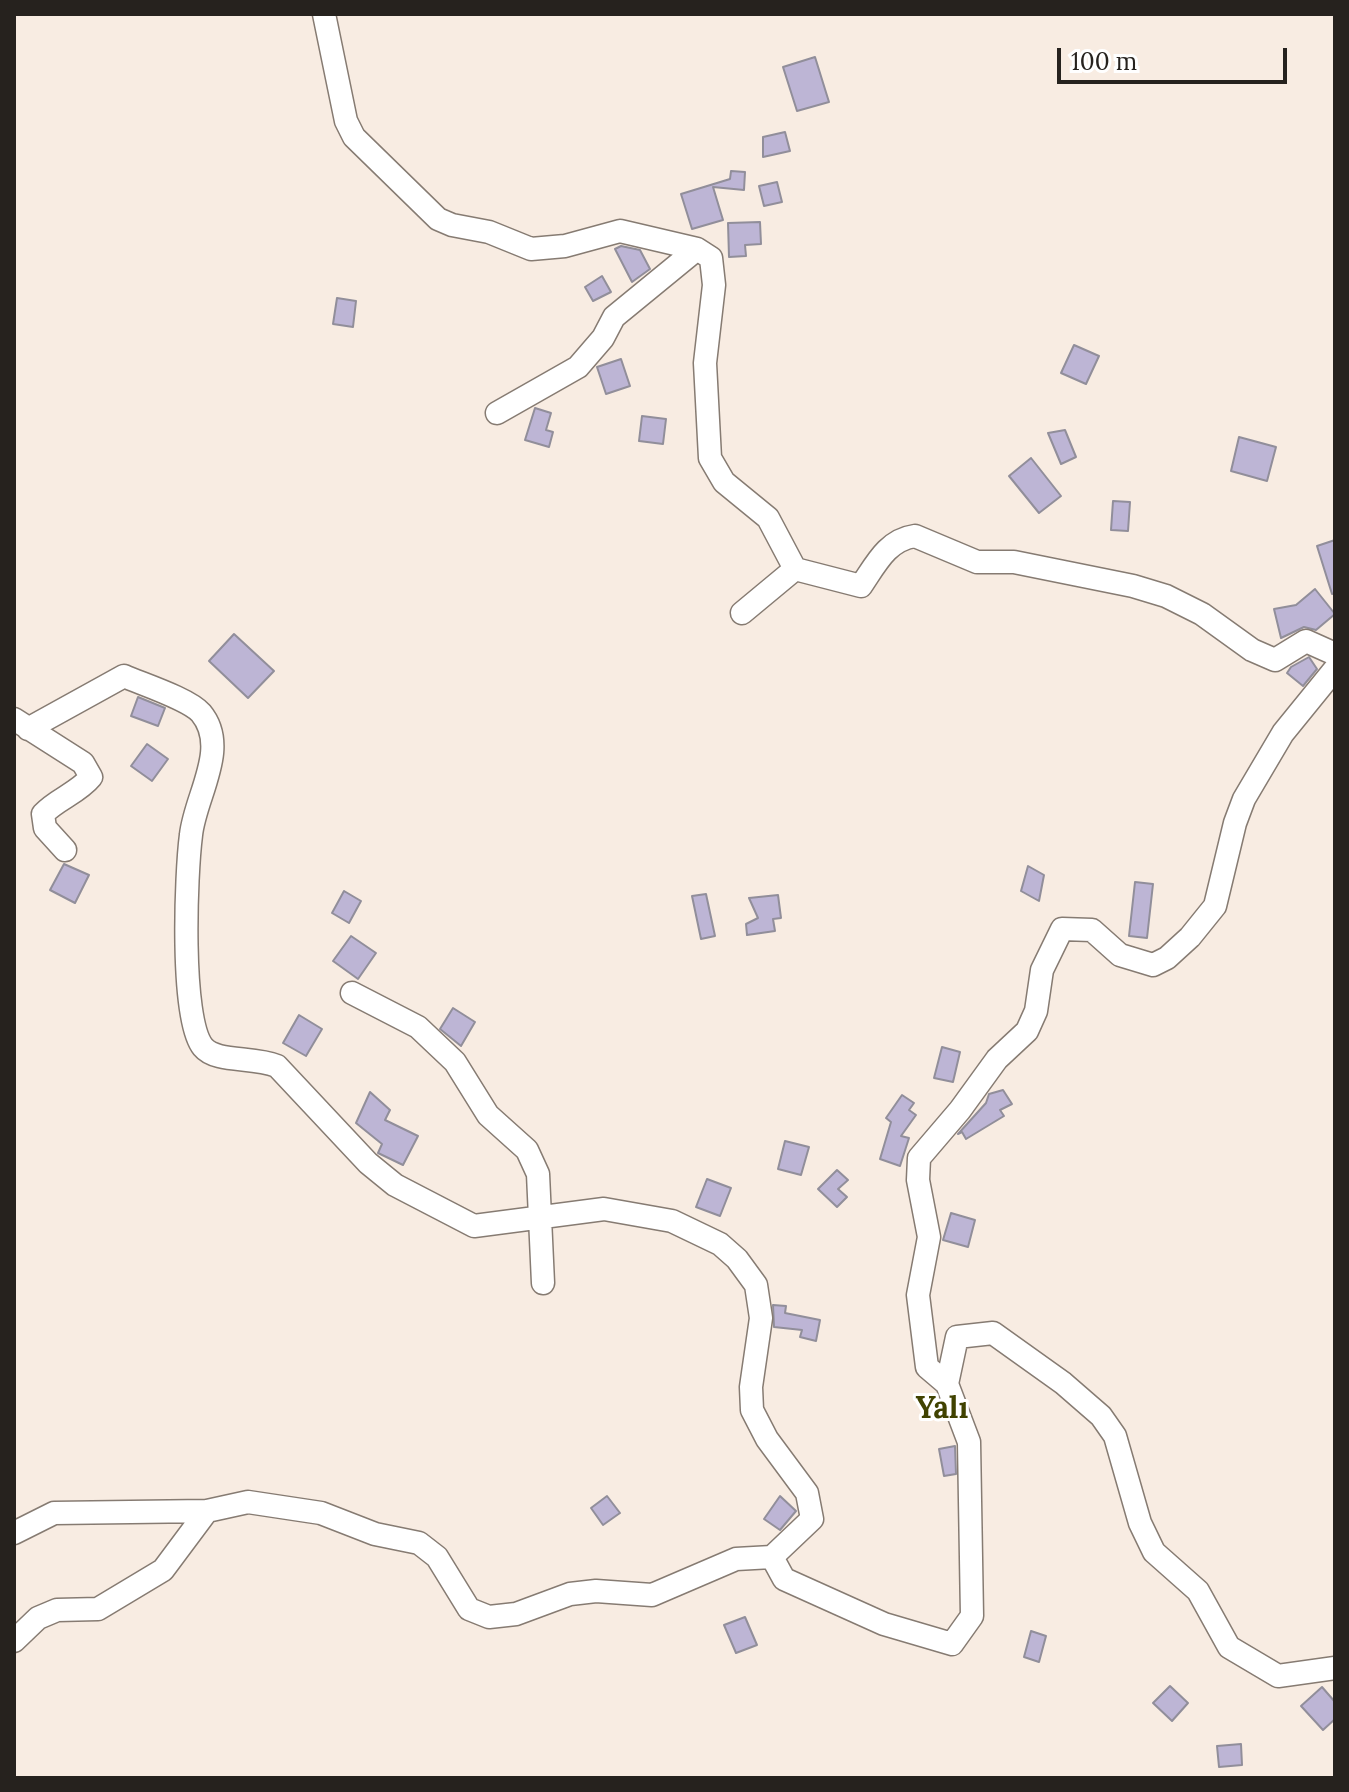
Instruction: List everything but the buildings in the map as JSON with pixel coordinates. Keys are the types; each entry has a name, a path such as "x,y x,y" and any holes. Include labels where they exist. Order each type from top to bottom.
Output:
{"street":[{"path":"324,14 346,121 354,137 438,219 489,232 531,249 565,246 620,231 697,249 711,258 714,285 705,363 710,458 724,482 768,518 795,569 861,586 887,547 915,536 977,562 1014,562 1133,586 1166,596 1202,614 1252,650 1275,660 1306,641 1335,654"},
{"path":"497,413 578,367 603,338 614,317 697,249"},
{"path":"742,613 795,569"},
{"path":"772,1557 784,1579 884,1624 952,1644 972,1616 969,1442 947,1384 927,1367 919,1309 918,1295 929,1237 918,1180 919,1158 960,1110 997,1059 1027,1031 1036,1011 1042,970 1062,929 1092,930 1120,955 1153,965 1167,958 1190,937 1215,906 1244,799 1283,733 1335,669"},
{"path":"14,1533 54,1513 207,1511 248,1502 321,1513 375,1534 419,1543 437,1557 469,1609 489,1617 516,1614 570,1594 596,1591 652,1595 736,1559 772,1557 812,1519 807,1493 767,1439 752,1410 751,1387 761,1318 756,1285 737,1259 720,1244 672,1221 604,1209 474,1226 395,1185 368,1163 277,1066 258,1058 220,1058 203,1047 195,1030 188,975 187,908 191,833 212,755 212,731 199,710 124,676 21,724"},
{"path":"21,724 83,763 91,777 83,787 55,801 43,814 45,828 65,850"},
{"path":"352,993 418,1027 455,1062 488,1115 527,1150 538,1174 543,1283"},
{"path":"947,1384 957,1337 993,1333 1063,1383 1101,1416 1115,1436 1140,1523 1154,1552 1198,1591 1229,1647 1278,1676 1335,1668"},
{"path":"14,1641 38,1618 57,1610 98,1609 163,1570 207,1511"}],"district":[{"name":"Yalı","path":"942,1409"}]}
